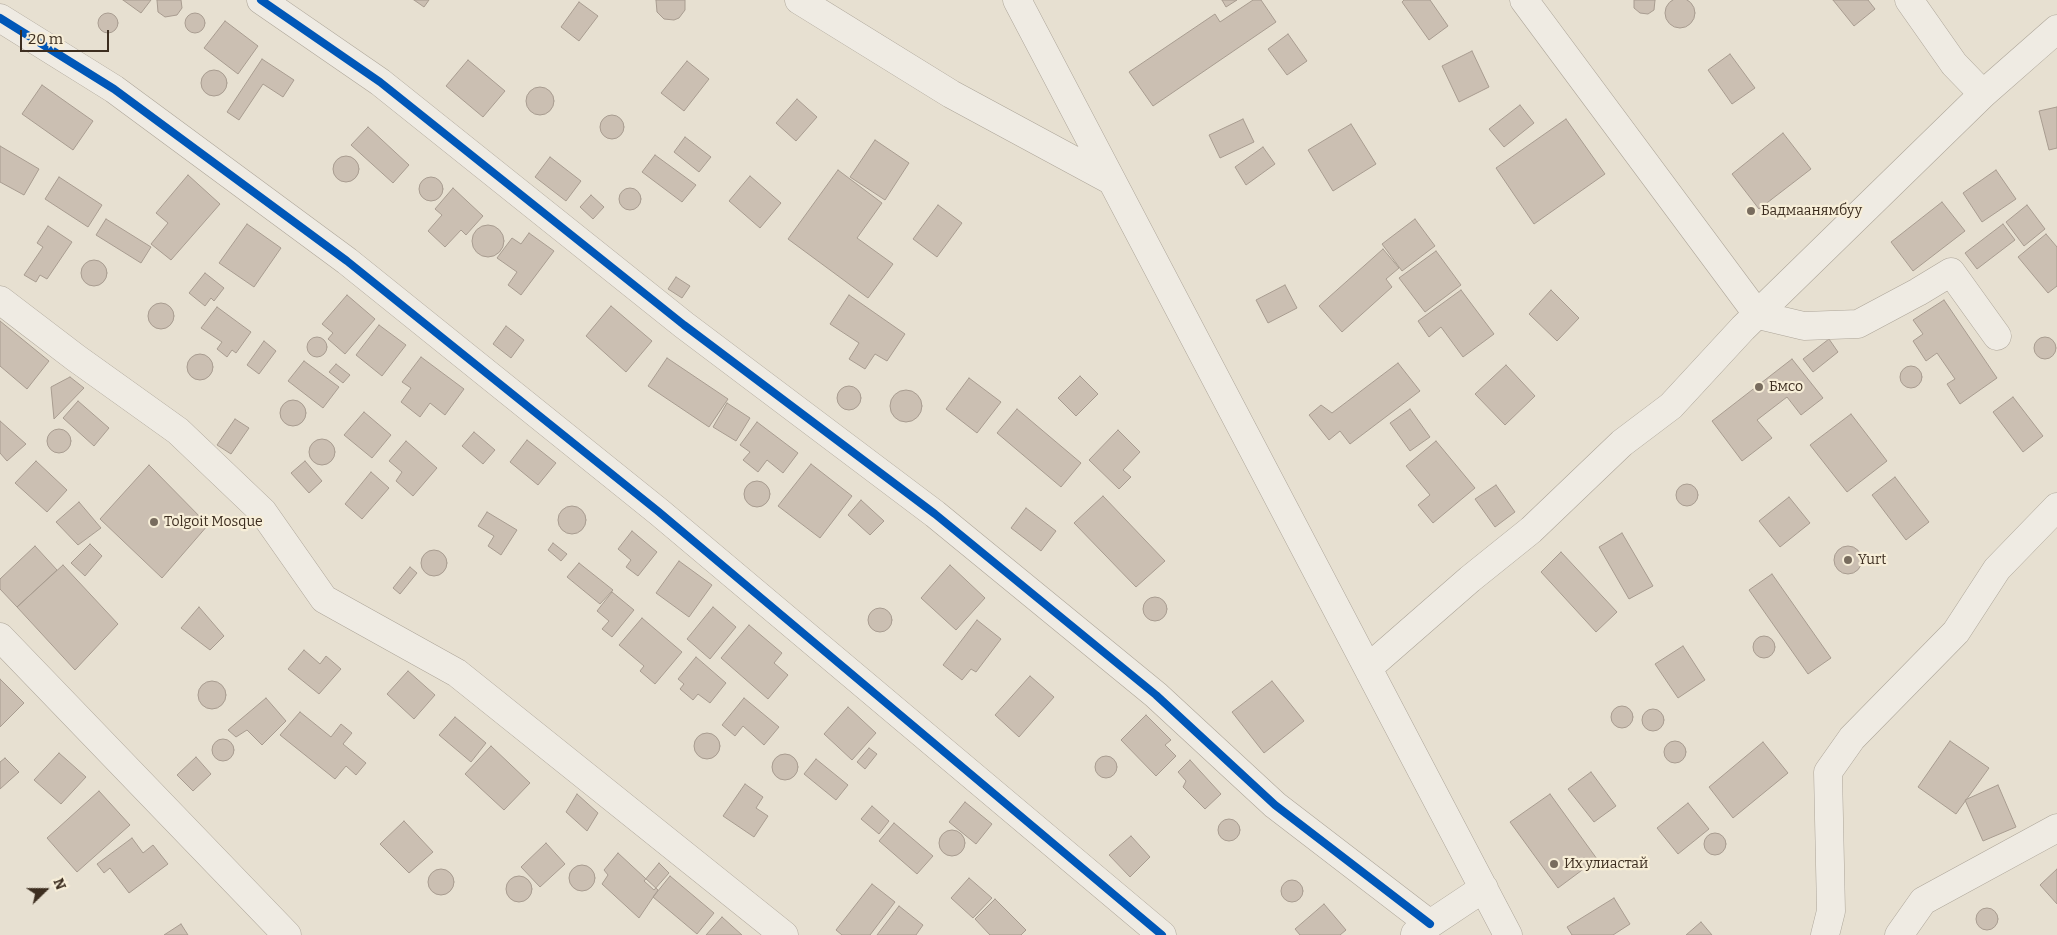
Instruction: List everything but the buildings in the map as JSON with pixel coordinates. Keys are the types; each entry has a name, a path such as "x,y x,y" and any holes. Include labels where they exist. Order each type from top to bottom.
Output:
{"street":[{"path":"261,0 380,82 684,326 935,514 1156,695 1275,805 1422,929 1484,888"},
{"path":"799,0 951,94 1112,180"},
{"path":"1017,0 1508,935"},
{"path":"1524,0 1758,316 1804,326 1858,324 1951,272 1997,336"},
{"path":"1909,0 1954,64 1983,94"},
{"path":"0,18 114,89 347,261 659,512 1162,935"},
{"path":"1368,668 1531,530 1622,444 1671,406 1743,328 1758,316 1983,94 2057,29"},
{"path":"0,300 76,358 178,431 263,512 324,599 457,673 784,935"},
{"path":"1826,935 1831,911 1828,772 1852,738 1956,632 1997,569 2057,508"},
{"path":"0,637 288,935"},
{"path":"1899,935 1923,901 2057,828"}],"cycle path":[{"path":"261,0 380,82 684,325 935,514 1156,695 1275,805 1430,924"},
{"path":"0,18 114,89 347,261 659,512 1162,935"}],"place":[{"name":"Бадмаанямбуу","path":"1751,211"},
{"name":"Бмсо","path":"1759,387"},
{"name":"Tolgoit Mosque","path":"154,522"},
{"name":"Yurt","path":"1848,560"},
{"name":"Их улиастай","path":"1554,864"}]}
